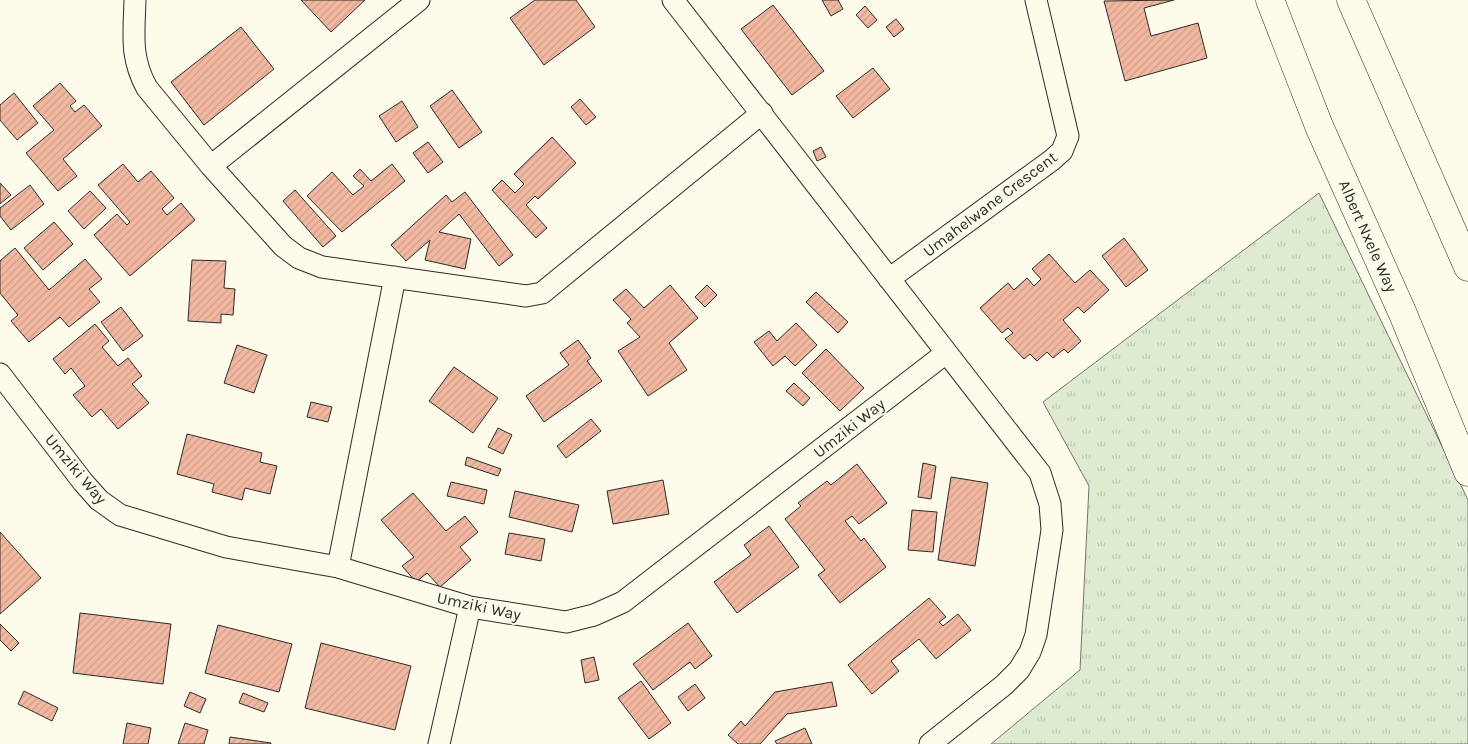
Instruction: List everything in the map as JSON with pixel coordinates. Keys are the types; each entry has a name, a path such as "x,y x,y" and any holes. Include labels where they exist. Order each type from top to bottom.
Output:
{"main road":[{"name":"Albert Nxele Way","path":"1270,0 1319,126 1403,314 1468,472"},
{"path":"1351,0 1468,268"}],"street":[{"path":"135,0 133,52 140,75 147,88 211,166 283,246 299,258 322,267 526,296 542,293 762,112"},
{"path":"211,166 420,0"},
{"path":"672,0 762,112 1040,473 1050,504 1052,530 1036,634 1030,652 1019,670 1004,684 930,744"},
{"name":"Umahelwane Crescent","path":"889,279 1052,160 1066,144 1068,136 1036,0"},
{"path":"338,567 395,277"},
{"name":"Umziki Way","path":"0,374 83,482 99,500 120,515 226,547 338,567 470,607 566,622 594,615 623,602 946,353"},
{"path":"439,744 470,607"}],"green space":[{"path":"1319,193 1468,500 1468,744 991,744 1080,670 1089,486 1043,402"}],"building":[{"path":"301,0 365,0 331,32"},
{"path":"535,0 576,0 595,27 544,65 510,18"},
{"path":"822,0 838,0 843,9 831,16"},
{"path":"1174,0 1144,8 1151,36 1198,23 1207,58 1125,81 1104,1"},
{"path":"773,5 824,71 792,95 741,29"},
{"path":"865,6 877,20 868,28 856,15"},
{"path":"896,19 904,29 894,37 886,27"},
{"path":"241,27 274,69 204,125 171,82"},
{"path":"873,68 890,89 853,118 836,96"},
{"path":"60,83 76,101 70,106 75,112 84,105 102,126 63,159 77,176 58,191 26,153 54,130 33,106"},
{"path":"452,90 482,132 459,148 430,106"},
{"path":"14,93 38,123 17,140 0,120 0,105"},
{"path":"580,99 596,117 586,125 571,107"},
{"path":"402,101 418,127 396,142 379,116"},
{"path":"552,137 576,163 538,199 535,196 526,205 547,228 536,238 492,190 502,180 515,193 524,184 514,174"},
{"path":"428,142 443,162 428,173 413,153"},
{"path":"821,147 826,157 817,161 813,151"},
{"path":"123,164 138,182 151,171 174,198 162,209 167,215 181,203 195,220 130,276 94,235 117,214 127,225 130,222 98,185"},
{"path":"392,164 405,181 342,232 307,196 332,172 353,195 364,186 353,176 360,169 371,181"},
{"path":"0,183 11,195 0,204"},
{"path":"30,185 44,204 11,230 0,216 0,208"},
{"path":"295,190 336,236 323,247 283,201"},
{"path":"90,191 106,208 84,229 68,211"},
{"path":"465,192 513,255 499,266 459,214 439,232 471,239 465,269 425,260 430,240 406,261 391,245 446,195 452,202"},
{"path":"54,222 73,244 43,270 24,248"},
{"path":"1124,238 1148,270 1126,287 1102,256"},
{"path":"15,248 49,290 85,259 102,279 89,289 100,302 69,327 60,317 29,342 11,321 18,315 0,293 0,261"},
{"path":"1049,254 1075,283 1090,270 1109,290 1084,313 1078,307 1063,320 1081,341 1068,353 1064,349 1053,358 1047,352 1037,361 1030,354 1024,359 1005,339 1013,333 1008,328 1002,333 980,308 1008,283 1014,290 1027,278 1034,286 1041,279 1032,269"},
{"path":"192,260 226,261 224,288 235,289 233,315 221,314 221,323 188,321"},
{"path":"670,285 698,318 669,343 687,370 648,396 618,351 640,337 627,323 631,319 613,300 626,289 644,308"},
{"path":"707,285 717,295 705,307 695,297"},
{"path":"816,292 848,322 838,333 806,302"},
{"path":"121,307 143,336 123,351 101,322"},
{"path":"796,323 817,345 795,366 785,356 773,366 754,342 769,331 777,341"},
{"path":"95,324 109,341 102,347 118,366 128,358 142,376 132,384 149,403 118,429 101,409 92,417 73,395 85,386 71,368 65,374 53,359"},
{"path":"578,340 591,358 587,361 602,381 544,422 526,396 569,365 560,353"},
{"path":"237,345 267,355 254,393 224,383"},
{"path":"826,349 864,388 840,411 802,373"},
{"path":"454,367 498,398 473,433 429,401"},
{"path":"794,383 810,398 803,406 786,391"},
{"path":"311,402 332,407 328,422 307,417"},
{"path":"591,419 601,431 566,458 557,446"},
{"path":"498,428 512,435 503,454 488,447"},
{"path":"187,434 262,453 260,462 277,466 270,494 245,488 242,500 212,492 214,484 177,474"},
{"path":"467,457 501,469 498,476 465,465"},
{"path":"923,463 936,466 931,499 918,497"},
{"path":"857,464 887,503 859,524 852,516 845,521 861,541 864,538 886,567 840,603 818,575 825,570 785,519 801,506 798,503 827,481 831,485"},
{"path":"951,477 988,483 975,566 938,560"},
{"path":"663,480 669,514 613,524 607,491"},
{"path":"451,482 487,490 484,504 447,496"},
{"path":"515,491 579,505 572,532 509,517"},
{"path":"413,493 446,531 465,516 478,532 460,547 471,560 440,587 427,573 416,582 402,566 414,557 381,520"},
{"path":"912,510 937,512 933,552 908,550"},
{"path":"769,526 799,567 737,613 714,582 751,555 744,545"},
{"path":"0,532 41,578 0,614"},
{"path":"509,533 545,539 541,561 505,554"},
{"path":"929,598 946,617 939,622 943,626 958,614 971,630 936,659 919,639 891,661 899,671 872,694 848,665"},
{"path":"80,613 171,624 163,684 73,673"},
{"path":"688,623 712,656 695,669 690,662 653,690 633,664"},
{"path":"0,624 19,643 11,651 0,640"},
{"path":"218,625 292,644 279,692 205,673"},
{"path":"321,643 411,666 395,730 305,708"},
{"path":"594,657 599,680 585,683 581,660"},
{"path":"641,681 671,723 649,739 618,698"},
{"path":"832,682 837,706 787,714 760,744 738,744 728,735 741,721 745,726 775,692"},
{"path":"695,684 705,698 688,711 678,697"},
{"path":"24,691 58,708 52,721 18,704"},
{"path":"190,692 206,699 200,713 184,706"},
{"path":"243,693 268,703 264,712 239,703"},
{"path":"127,723 151,728 148,744 123,744"},
{"path":"185,723 208,730 204,744 178,744"},
{"path":"805,728 812,744 777,744 775,741"},
{"path":"230,737 271,743 271,744 229,744"}]}
